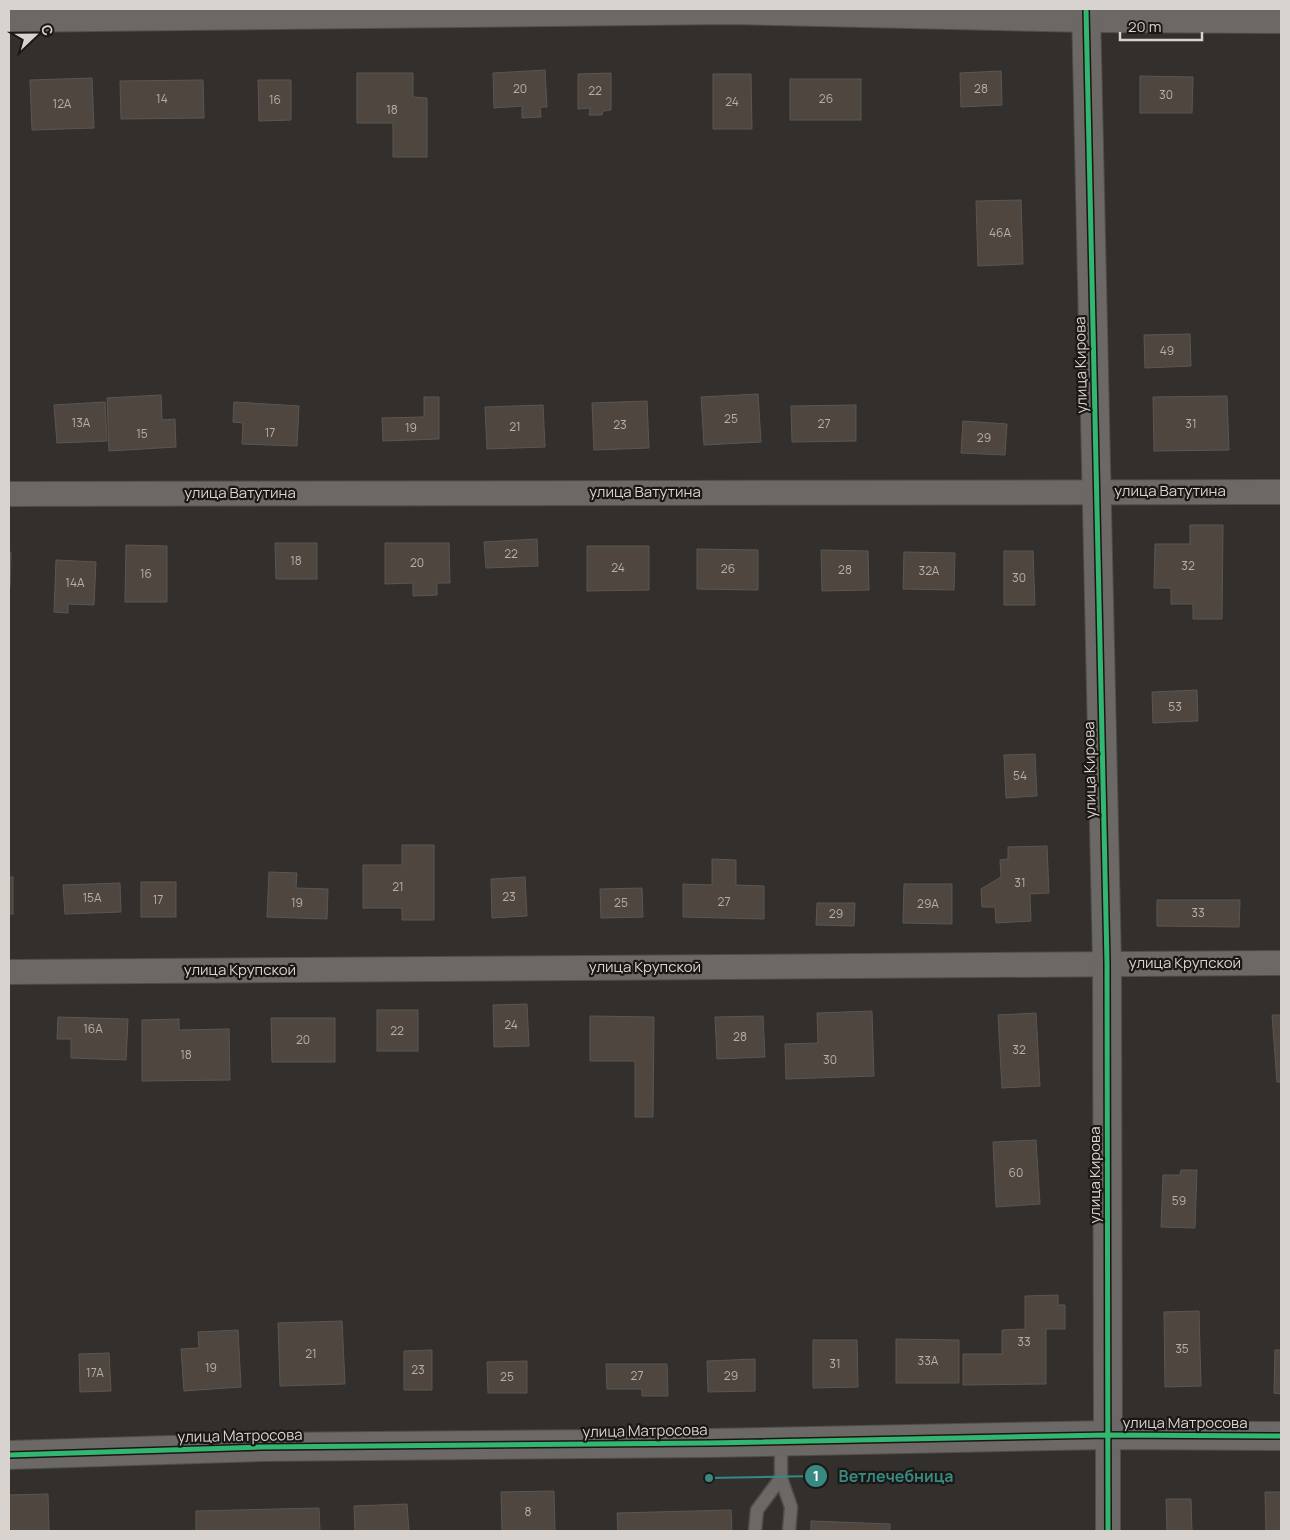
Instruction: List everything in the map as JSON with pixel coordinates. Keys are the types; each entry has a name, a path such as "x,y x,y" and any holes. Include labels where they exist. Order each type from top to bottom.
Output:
{"street":[{"path":"9,20 730,10 1087,14 1281,21"},
{"name":"улица Кирова","path":"1087,14 1107,963 1108,1531"},
{"name":"улица Ватутина","path":"9,494 1281,492"},
{"name":"улица Крупской","path":"9,972 1281,963"},
{"name":"улица Матросова","path":"9,1455 262,1447 781,1442 1108,1435 1281,1436"}],"lane":[{"path":"781,1442 781,1478 791,1507 789,1531"},
{"path":"755,1531 757,1510 781,1478"}],"building":[{"path":"545,70 547,107 540,107 541,117 522,118 522,106 494,108 493,73"},
{"path":"1001,71 1002,105 961,107 960,73"},
{"path":"357,73 413,73 413,97 427,98 427,157 393,157 393,123 357,123"},
{"path":"611,73 611,110 603,111 602,115 589,115 590,108 578,109 578,74"},
{"path":"713,74 751,74 752,129 713,129"},
{"path":"1140,76 1193,77 1192,113 1140,113"},
{"path":"92,78 94,128 32,130 30,80"},
{"path":"790,79 861,79 861,120 790,120"},
{"path":"203,80 204,118 121,119 120,81"},
{"path":"258,80 291,80 291,120 259,121"},
{"path":"1021,200 1023,264 978,266 976,201"},
{"path":"1190,334 1191,366 1145,368 1144,335"},
{"path":"758,394 761,442 704,445 701,397"},
{"path":"161,395 162,420 175,419 176,447 109,451 107,398"},
{"path":"1227,396 1229,450 1154,451 1153,397"},
{"path":"424,397 439,397 439,439 383,441 382,418 424,417"},
{"path":"647,401 649,448 594,450 592,403"},
{"path":"105,402 107,441 57,443 54,405"},
{"path":"234,402 299,406 297,446 242,444 243,423 233,422"},
{"path":"543,405 545,447 487,449 485,407"},
{"path":"856,405 856,441 792,442 791,406"},
{"path":"963,421 1007,424 1005,455 961,453"},
{"path":"1190,525 1223,525 1222,619 1193,619 1193,604 1171,604 1171,588 1154,588 1155,544 1190,544"},
{"path":"537,539 538,566 486,568 484,542"},
{"path":"275,543 317,543 317,579 276,579"},
{"path":"385,543 449,543 450,583 437,583 437,595 413,596 413,583 385,584"},
{"path":"126,545 167,546 167,602 125,602"},
{"path":"587,546 649,546 649,590 587,591"},
{"path":"697,549 758,550 758,590 697,589"},
{"path":"821,550 868,551 869,590 822,591"},
{"path":"1004,551 1033,551 1035,605 1004,605"},
{"path":"9,552 11,552 10,587 9,587"},
{"path":"904,552 955,553 954,590 903,589"},
{"path":"56,560 96,562 94,605 68,604 68,613 54,612"},
{"path":"1197,690 1198,721 1153,723 1152,692"},
{"path":"1035,754 1037,796 1006,798 1004,755"},
{"path":"402,845 434,845 434,920 402,920 402,908 363,908 363,865 402,865"},
{"path":"1047,846 1049,893 1030,894 1031,921 996,923 995,907 982,907 981,889 1001,877 1000,860 1008,859 1008,847"},
{"path":"712,859 736,860 736,885 764,886 764,919 683,917 683,884 712,885"},
{"path":"269,872 297,873 296,888 328,889 327,919 267,917"},
{"path":"9,877 13,877 13,914 9,914"},
{"path":"525,877 527,916 492,918 491,879"},
{"path":"141,882 176,882 176,917 141,917"},
{"path":"120,883 121,912 65,914 63,885"},
{"path":"904,884 952,884 952,924 903,923"},
{"path":"642,888 643,917 601,918 600,889"},
{"path":"1157,900 1240,900 1239,927 1157,926"},
{"path":"817,903 855,903 854,926 816,925"},
{"path":"527,1004 529,1046 494,1047 493,1005"},
{"path":"377,1010 418,1010 418,1051 377,1051"},
{"path":"872,1011 874,1076 786,1079 785,1044 818,1043 817,1013"},
{"path":"1036,1013 1040,1086 1002,1088 998,1015"},
{"path":"1272,1015 1281,1015 1281,1082 1277,1082"},
{"path":"590,1016 654,1017 653,1117 635,1117 635,1061 590,1061"},
{"path":"763,1016 765,1057 717,1059 715,1017"},
{"path":"58,1017 128,1019 126,1060 71,1058 71,1039 57,1039"},
{"path":"271,1018 335,1018 335,1062 272,1062"},
{"path":"179,1019 179,1030 229,1029 230,1080 142,1081 142,1020"},
{"path":"1036,1140 1040,1204 996,1207 993,1142"},
{"path":"1181,1170 1197,1170 1195,1228 1161,1227 1163,1175 1180,1175"},
{"path":"1058,1295 1058,1305 1065,1305 1065,1329 1046,1329 1046,1384 963,1385 963,1354 1002,1354 1002,1330 1025,1329 1025,1296"},
{"path":"1199,1311 1201,1386 1165,1387 1164,1312"},
{"path":"342,1321 345,1384 280,1386 278,1323"},
{"path":"238,1330 241,1387 184,1391 181,1349 199,1348 198,1332"},
{"path":"896,1339 959,1340 959,1383 896,1383"},
{"path":"813,1340 857,1340 858,1387 813,1388"},
{"path":"432,1350 432,1390 404,1390 404,1351"},
{"path":"1275,1350 1281,1350 1281,1394 1274,1393"},
{"path":"109,1353 111,1391 80,1392 79,1354"},
{"path":"755,1359 755,1391 708,1392 707,1361"},
{"path":"527,1361 527,1393 488,1393 487,1362"},
{"path":"606,1364 667,1364 668,1396 642,1396 642,1389 607,1389"},
{"path":"554,1491 555,1531 502,1531 501,1492"},
{"path":"1265,1492 1281,1492 1281,1531 1266,1531"},
{"path":"48,1494 49,1531 9,1531 9,1495"},
{"path":"1166,1499 1191,1499 1192,1531 1167,1531"},
{"path":"407,1504 409,1531 355,1531 354,1506"},
{"path":"319,1508 320,1531 196,1531 196,1511"},
{"path":"731,1510 732,1531 618,1531 617,1513"},
{"path":"811,1521 890,1524 890,1531 811,1531"}],"cycle path":[{"path":"1086,9 1107,963 1108,1531"},
{"path":"9,1455 262,1447 710,1443 1108,1435 1281,1436"}],"place":[{"name":"Ветлечебница","path":"709,1478"}]}
